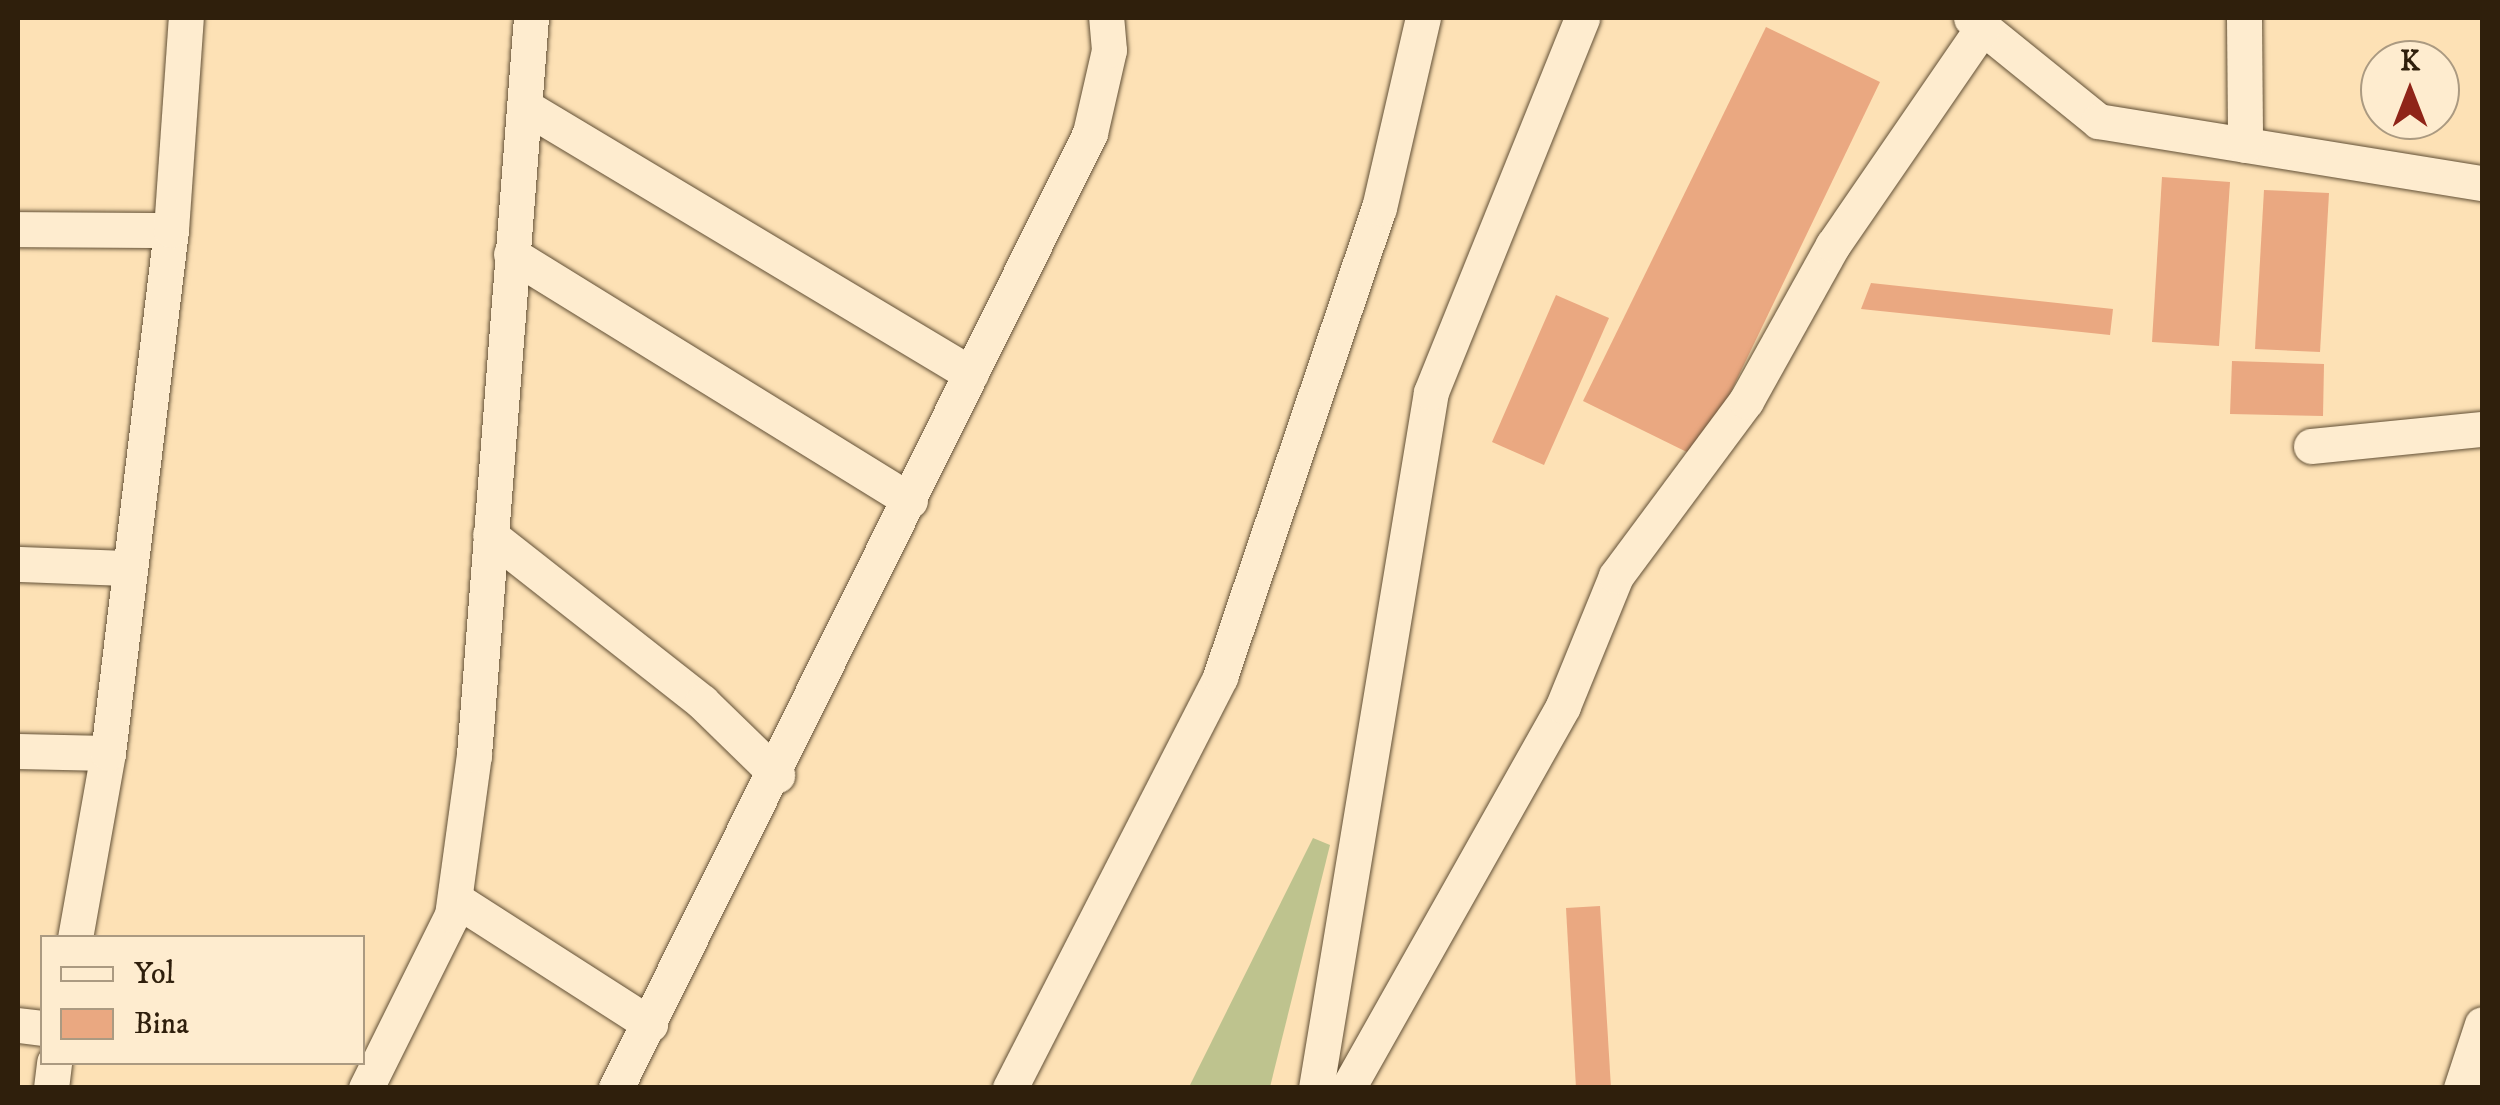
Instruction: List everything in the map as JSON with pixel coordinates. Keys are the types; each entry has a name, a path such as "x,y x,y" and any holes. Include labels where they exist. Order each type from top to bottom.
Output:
{"street":[{"path":"76,935 108,753 171,230 186,18"},
{"path":"366,1088 455,900 490,535 532,18"},
{"path":"616,1088 778,775 1090,133 1108,50 1106,18"},
{"path":"1010,1088 1220,677 1379,208 1423,18"},
{"path":"1316,1088 1431,392 1582,18"},
{"path":"2244,18 2245,145"},
{"path":"1348,1088 1563,706 1616,576 1746,401 1833,245 1977,22 2098,122 2482,183"},
{"path":"524,106 970,374"},
{"path":"18,229 171,230"},
{"path":"511,254 910,500"},
{"path":"2311,446 2482,429"},
{"path":"490,535 702,702 778,775"},
{"path":"18,564 128,568"},
{"path":"18,751 108,753"},
{"path":"455,900 650,1024"},
{"path":"2461,1088 2482,1024"}],"green space":[{"path":"1313,838 1330,845 1270,1087 1189,1087"}],"building":[{"path":"1766,27 1880,82 1699,458 1583,401"},
{"path":"2162,177 2230,182 2219,346 2152,342"},
{"path":"2264,190 2329,193 2320,352 2255,349"},
{"path":"1871,283 2113,309 2110,335 1861,309"},
{"path":"1556,295 1609,318 1544,465 1492,442"},
{"path":"2232,361 2324,364 2323,416 2230,414"},
{"path":"1600,906 1611,1088 1576,1088 1566,908"}]}
